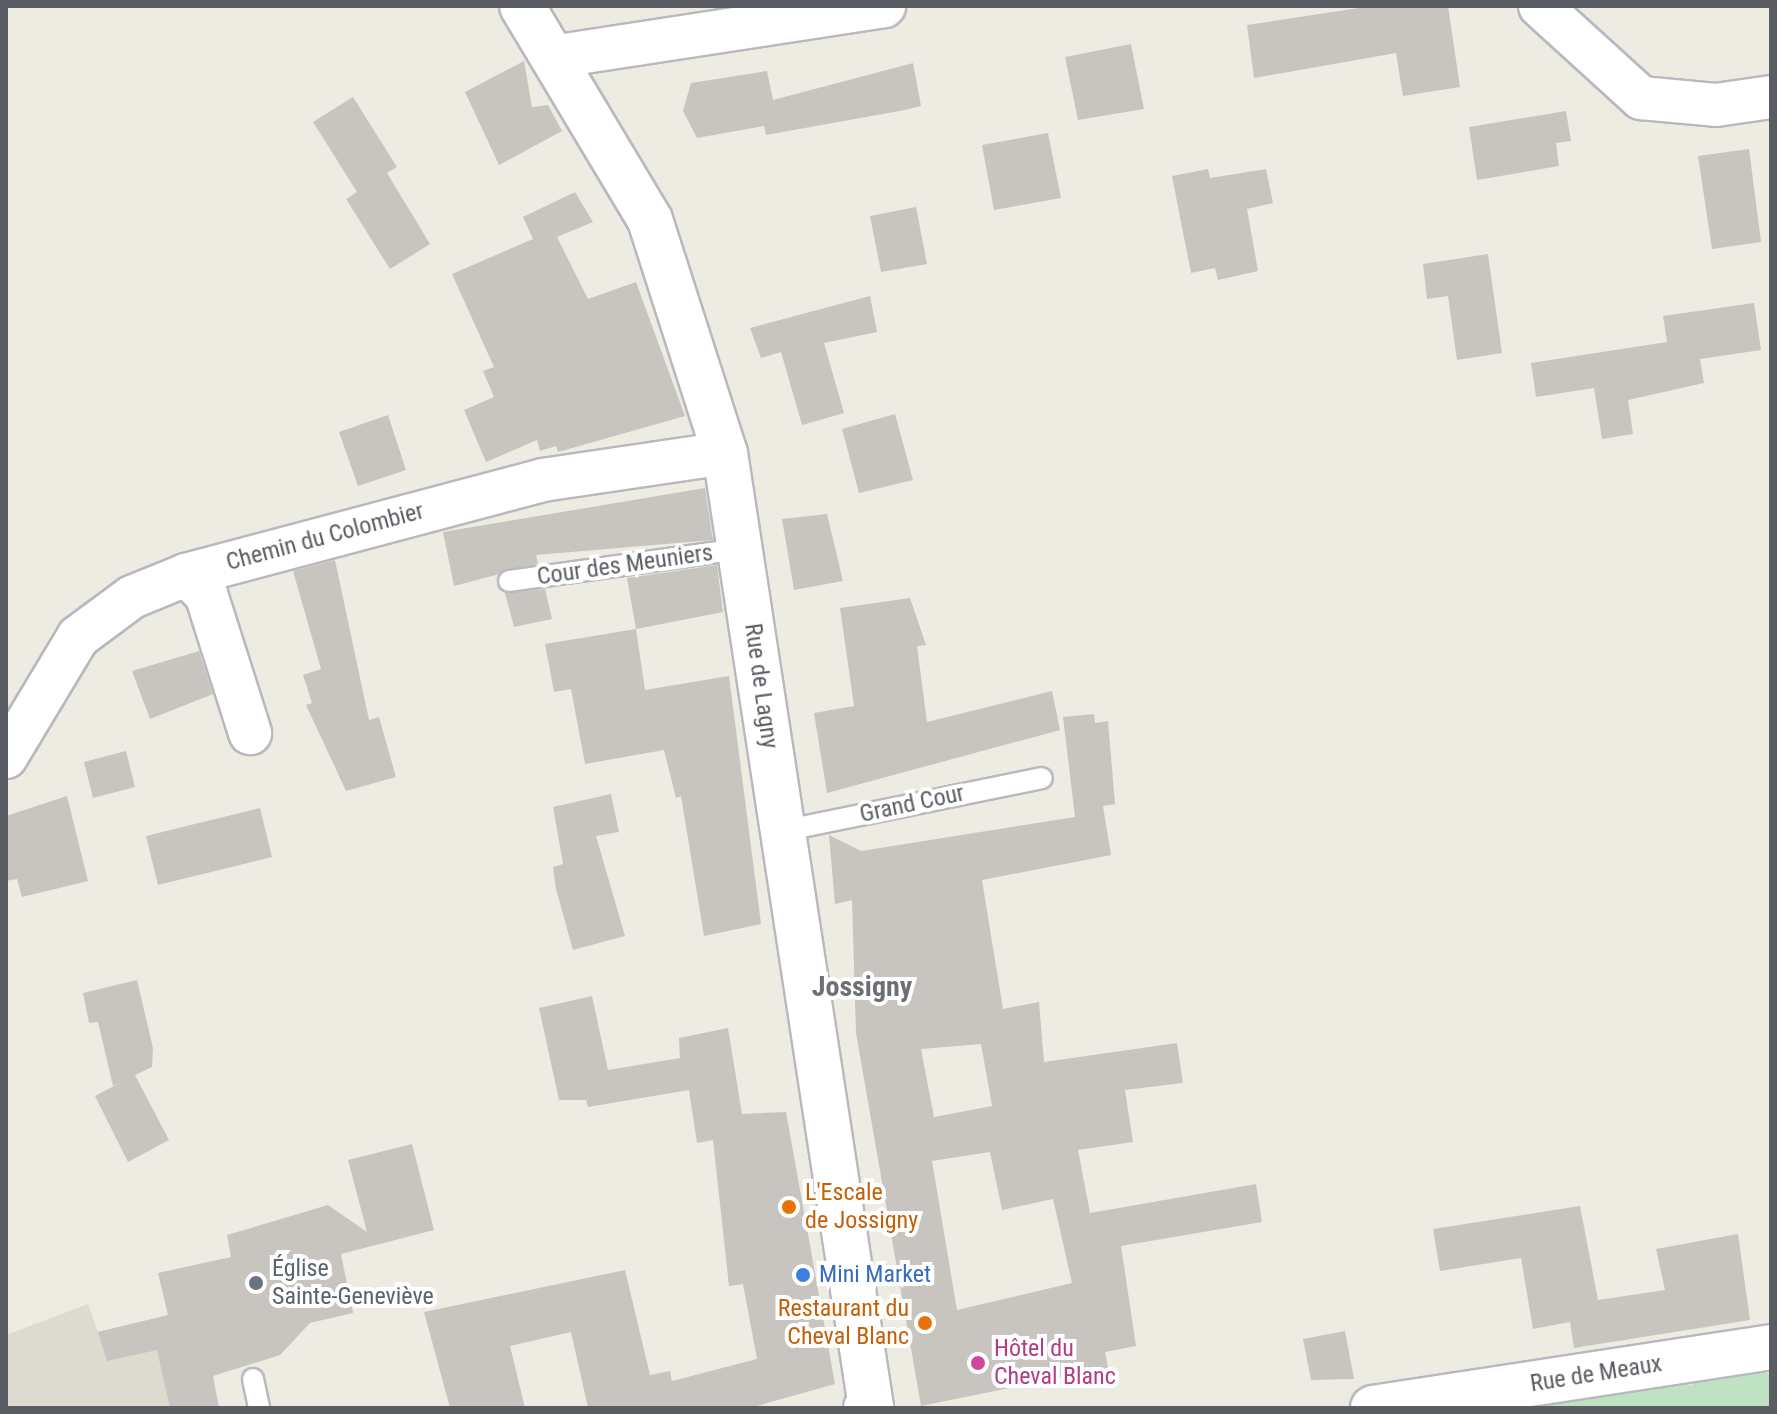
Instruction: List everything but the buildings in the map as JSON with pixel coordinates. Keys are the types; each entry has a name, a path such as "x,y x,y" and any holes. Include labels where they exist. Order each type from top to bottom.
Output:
{"street":[{"name":"Rue de Lagny","path":"522,6 558,56 650,220 725,453 869,1408"},
{"path":"558,56 884,6"},
{"path":"1540,6 1641,98 1716,105 1771,97"},
{"name":"Chemin du Colombier","path":"6,757 78,637 132,597 186,575 543,480 725,453"},
{"path":"186,575 206,594 250,733"},
{"name":"Rue de Meaux","path":"1373,1408 1771,1347"}],"lane":[{"name":"Cour des Meuniers","path":"509,581 741,549"},
{"name":"Grand Cour","path":"782,831 1042,778"},
{"path":"253,1379 259,1408"}],"shaded area":[{"path":"88,1304 98,1332 173,1314 205,1338 219,1408 6,1408 6,1335"}],"green space":[{"path":"1736,1360 1771,1375 1771,1408 1498,1408 1645,1383 1692,1385 1699,1373"}],"place":[{"name":"L'Escale de Jossigny","path":"789,1207"},
{"name":"Mini Market","path":"803,1275"},
{"name":"Église Sainte-Geneviève","path":"256,1283"},
{"name":"Restaurant du Cheval Blanc","path":"925,1323"},
{"name":"Hôtel du Cheval Blanc","path":"978,1363"}],"district":[{"name":"Jossigny","path":"862,987"}]}
